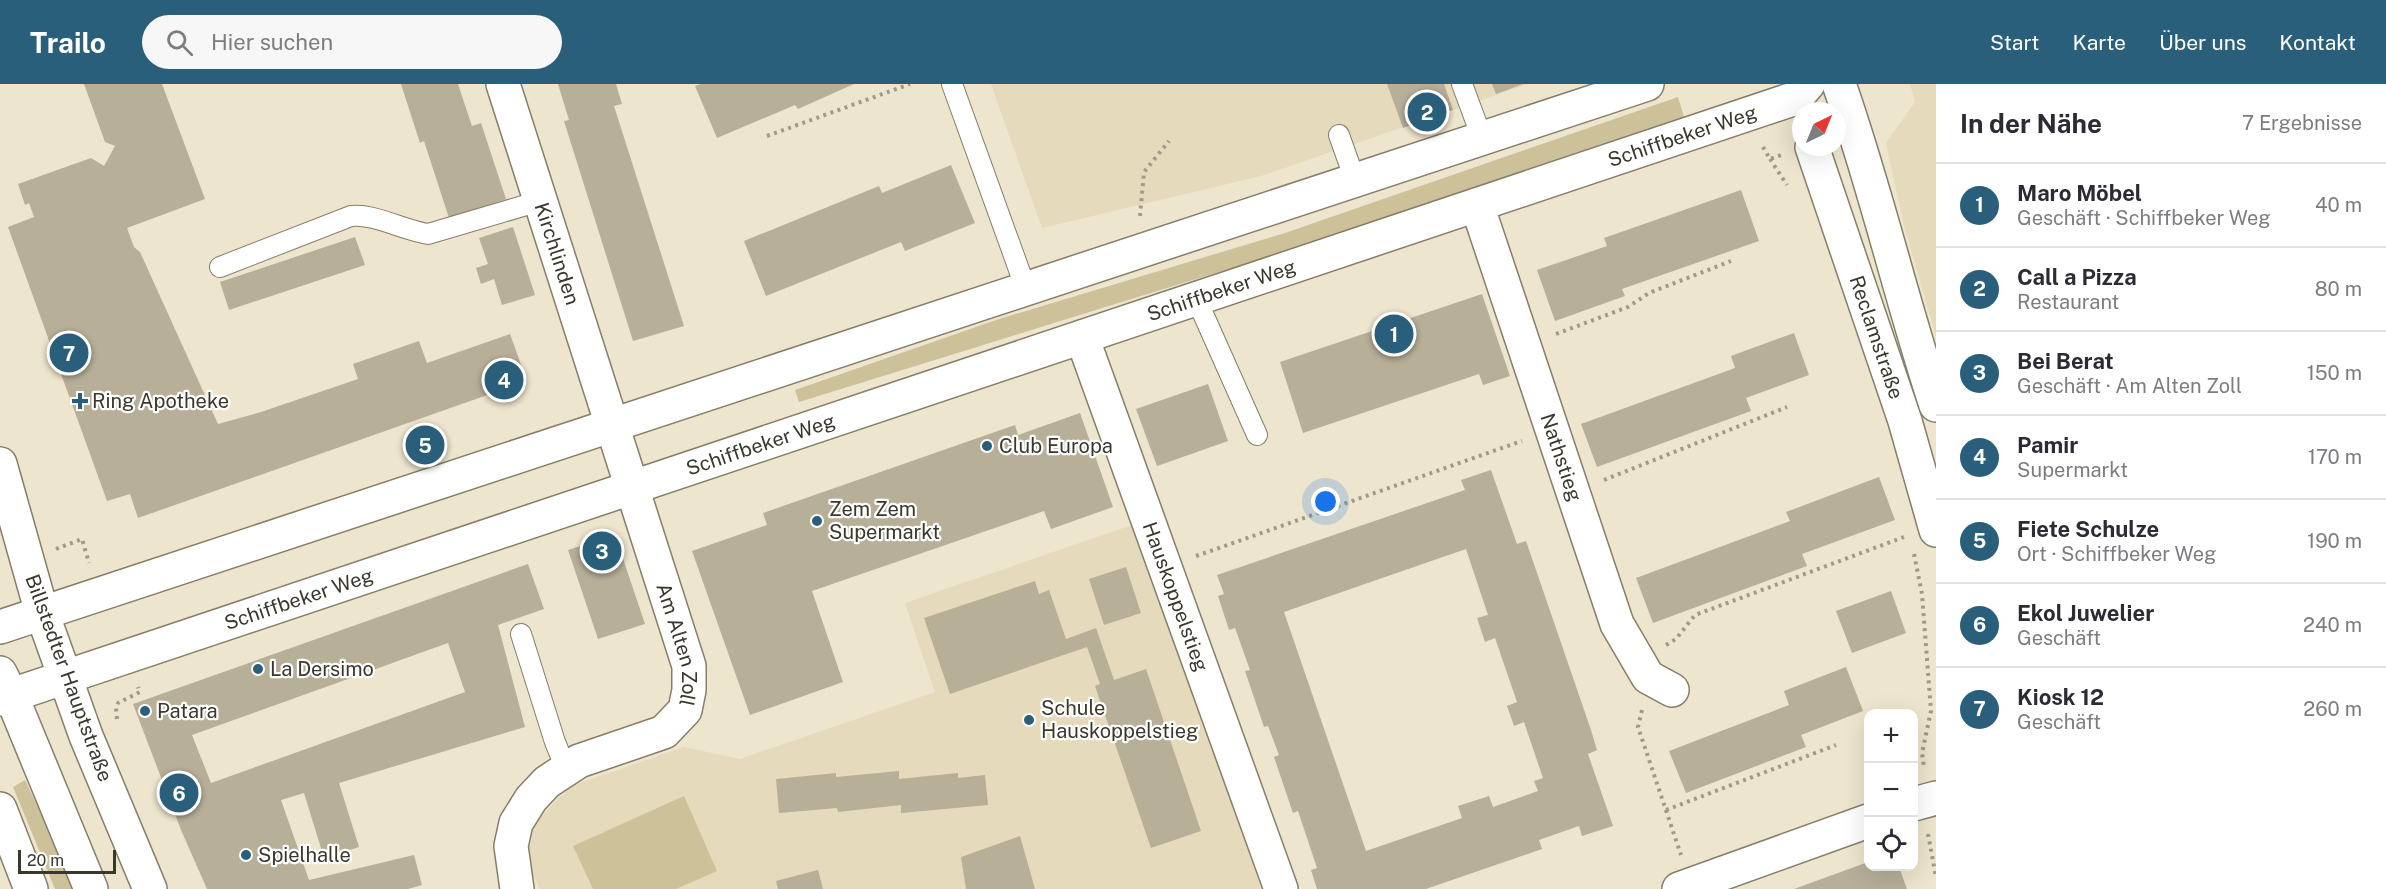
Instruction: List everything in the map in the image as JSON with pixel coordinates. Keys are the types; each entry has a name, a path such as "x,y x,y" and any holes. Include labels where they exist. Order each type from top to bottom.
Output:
{"main road":[{"name":"Kirchlinden","path":"503,84 611,425"},
{"path":"0,627 1647,84"},
{"name":"Reclamstraße","path":"1839,84 1864,157 1913,336 1936,405"},
{"name":"Schiffbeker Weg","path":"4,689 65,677 1196,298 1802,99"},
{"name":"Reclamstraße","path":"1798,156 1905,421 1923,532"},
{"name":"Nathstieg","path":"1477,205 1617,624 1653,675"},
{"name":"Hauskoppelstieg","path":"1082,337 1281,889"},
{"path":"611,425 631,488"},
{"name":"Billstedter Hauptstraße","path":"0,464 42,613 86,736 150,889"},
{"name":"Am Alten Zoll","path":"517,889 511,846 516,823 531,799 547,782 579,761 664,732 685,710 689,690 689,666 631,488"},
{"path":"4,689 91,889"},
{"path":"1918,803 1936,798"},
{"path":"0,809 31,889"},
{"path":"1685,887 1864,823"}],"lane":[{"path":"952,84 1026,289"},
{"path":"1462,84 1482,138"},
{"path":"1339,135 1355,180"},
{"path":"220,267 351,216 363,214 409,231 428,234 540,201"},
{"path":"1196,298 1257,435"},
{"path":"521,634 555,742 566,769"}],"path":[{"path":"767,136 910,84"},
{"path":"1148,248 1139,221 1144,172 1169,141"},
{"path":"1762,147 1770,159 1792,152"},
{"path":"1525,346 1628,307 1649,293 1731,261"},
{"path":"1574,492 1787,407"},
{"path":"1164,568 1553,430"},
{"path":"1685,887 1666,810 1638,727 1653,675 1676,639 1695,615 1923,532"},
{"path":"1915,558 1922,594 1931,711"},
{"path":"1666,810 1836,745"}],"shaded area":[{"path":"991,84 1528,84 1261,176 1042,228"},
{"path":"1910,84 1936,84 1936,336 1904,226 1886,143 1915,102"},
{"path":"1678,97 1684,117 1296,248 799,402 795,390 999,319 1285,233"},
{"name":"Schule Hauskoppelstieg","path":"1135,524 1261,889 540,889 528,863 532,825 571,786 684,747 740,759 935,692 905,603"},
{"path":"25,780 77,889 55,889 13,787"},
{"path":"684,796 717,871 676,889 593,889 573,846"}],"building":[{"path":"84,84 162,84 205,199 127,228 218,424 358,379 353,364 419,341 427,363 510,334 527,381 138,518 130,494 107,501 8,227 34,217 29,203 25,205 18,184 91,158 104,166 115,146 105,142"},
{"path":"401,84 458,84 472,126 481,123 506,199 449,218 424,141 420,143"},
{"path":"558,84 616,84 622,104 614,106 684,326 633,341 564,121 569,120"},
{"path":"701,84 854,84 798,109 795,105 717,138 695,86"},
{"path":"1387,84 1444,84 1453,110 1403,128"},
{"path":"1492,84 1523,84 1496,94"},
{"path":"951,165 975,223 905,251 901,242 766,296 744,241 879,186 882,193"},
{"path":"1741,190 1759,241 1622,289 1625,296 1555,321 1537,270 1607,246 1604,238"},
{"path":"513,227 535,295 502,305 494,279 481,284 476,268 488,264 479,238"},
{"path":"355,237 365,265 229,310 220,282"},
{"path":"1482,294 1510,376 1483,385 1479,374 1303,433 1280,362"},
{"path":"1794,333 1809,375 1746,398 1751,411 1597,467 1581,424 1735,368 1731,356"},
{"path":"1208,384 1228,441 1157,466 1136,409"},
{"path":"1080,413 1113,507 1051,529 1044,511 812,591 843,682 750,715 692,551 767,525 763,513 1015,425 1018,435"},
{"path":"1491,470 1517,544 1526,541 1591,730 1597,750 1588,754 1613,826 1582,836 1579,826 1539,840 1542,849 1426,889 1317,889 1311,870 1317,868 1298,811 1293,813 1274,757 1279,755 1268,726 1264,727 1245,671 1250,670 1235,628 1229,630 1218,596 1224,594 1217,575 1465,490 1461,480","holes":["1466,549 1488,615 1477,618 1485,642 1495,638 1517,702 1507,706 1514,726 1524,722 1543,778 1534,781 1538,791 1493,807 1489,796 1458,806 1462,818 1366,851 1284,612"]},
{"path":"1879,477 1895,520 1802,554 1807,566 1653,623 1636,578 1790,521 1786,512"},
{"path":"615,535 645,624 598,639 568,550"},
{"path":"528,564 544,609 498,625 525,727 339,783 359,847 324,858 304,793 281,800 309,880 414,855 422,885 408,889 207,889 181,830 133,704","holes":["448,643 465,692 211,783 192,735"]},
{"path":"1126,567 1141,613 1104,625 1089,579"},
{"path":"1035,581 1039,594 1049,590 1066,639 1096,628 1114,680 1146,669 1201,831 1151,848 1095,686 1100,684 1087,647 950,694 924,618"},
{"path":"1891,591 1906,633 1852,653 1836,611"},
{"path":"1846,667 1863,711 1801,735 1806,747 1686,793 1669,751 1789,705 1784,691"},
{"path":"899,771 899,779 958,773 958,778 985,775 988,805 901,813 901,805 838,812 837,808 779,813 776,779 836,773 836,777"},
{"path":"1020,836 1035,889 966,889 961,857"},
{"path":"1864,863 1864,871 1900,871 1907,889 1794,889"},
{"path":"818,870 823,889 778,889 776,881"}],"place":[{"name":"Call a Pizza","path":"1427,112"},
{"name":"Maro Möbel","path":"1394,334"},
{"name":"Kiosk 12","path":"69,353"},
{"name":"Pamir","path":"504,380"},
{"name":"Ring Apotheke","path":"80,401"},
{"name":"Fiete Schulze","path":"425,445"},
{"name":"Club Europa","path":"987,446"},
{"name":"Zem Zem Supermarkt","path":"817,521"},
{"name":"Bei Berat","path":"602,551"},
{"name":"La Dersimo","path":"258,669"},
{"name":"Patara","path":"145,711"},
{"name":"Schule Hauskoppelstieg","path":"1029,720"},
{"name":"Ekol Juwelier","path":"179,793"},
{"name":"Spielhalle","path":"246,855"}]}
